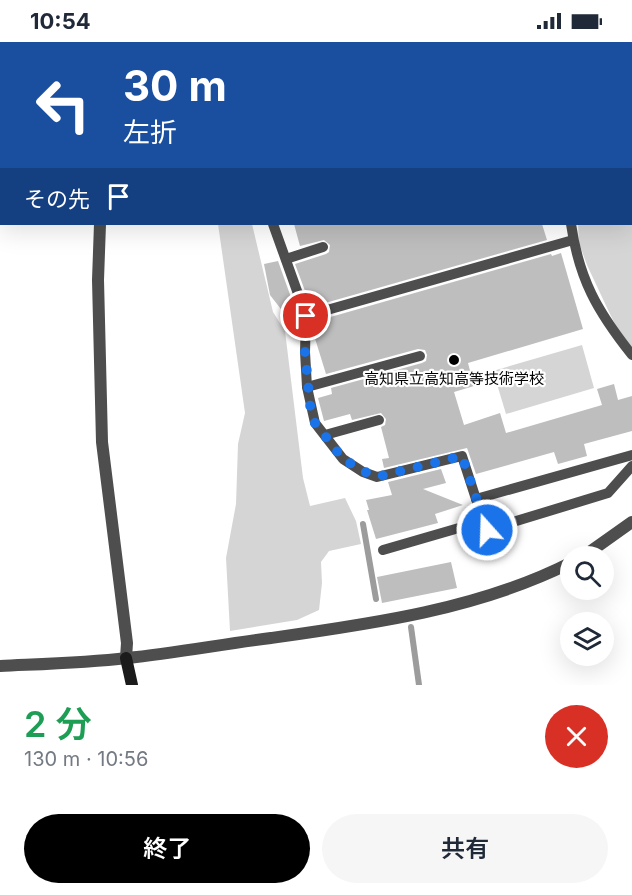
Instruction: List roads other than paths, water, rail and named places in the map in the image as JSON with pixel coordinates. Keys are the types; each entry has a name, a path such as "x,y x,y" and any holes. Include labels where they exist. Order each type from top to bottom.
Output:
{"main road":[{"path":"126,658 132,685"}],"street":[{"path":"100,225 98,280 102,442 127,643 126,658"},
{"path":"598,546 632,522"},
{"path":"0,666 126,658 417,615 505,590 560,567"}],"lane":[{"path":"273,225 306,316 307,387 315,423 343,459 377,477 462,456 487,530 609,493 632,466"},
{"path":"571,225 578,262 592,298 614,333 632,355"},
{"path":"306,316 573,240"},
{"path":"286,259 323,247"},
{"path":"307,387 420,356"},
{"path":"325,435 379,420"},
{"path":"476,499 632,455"},
{"path":"383,550 483,521"}],"waterway":[{"path":"363,524 376,599"},
{"path":"411,627 419,685"}],"place":[{"name":"高知県立高知高等技術学校","path":"454,360"}]}
